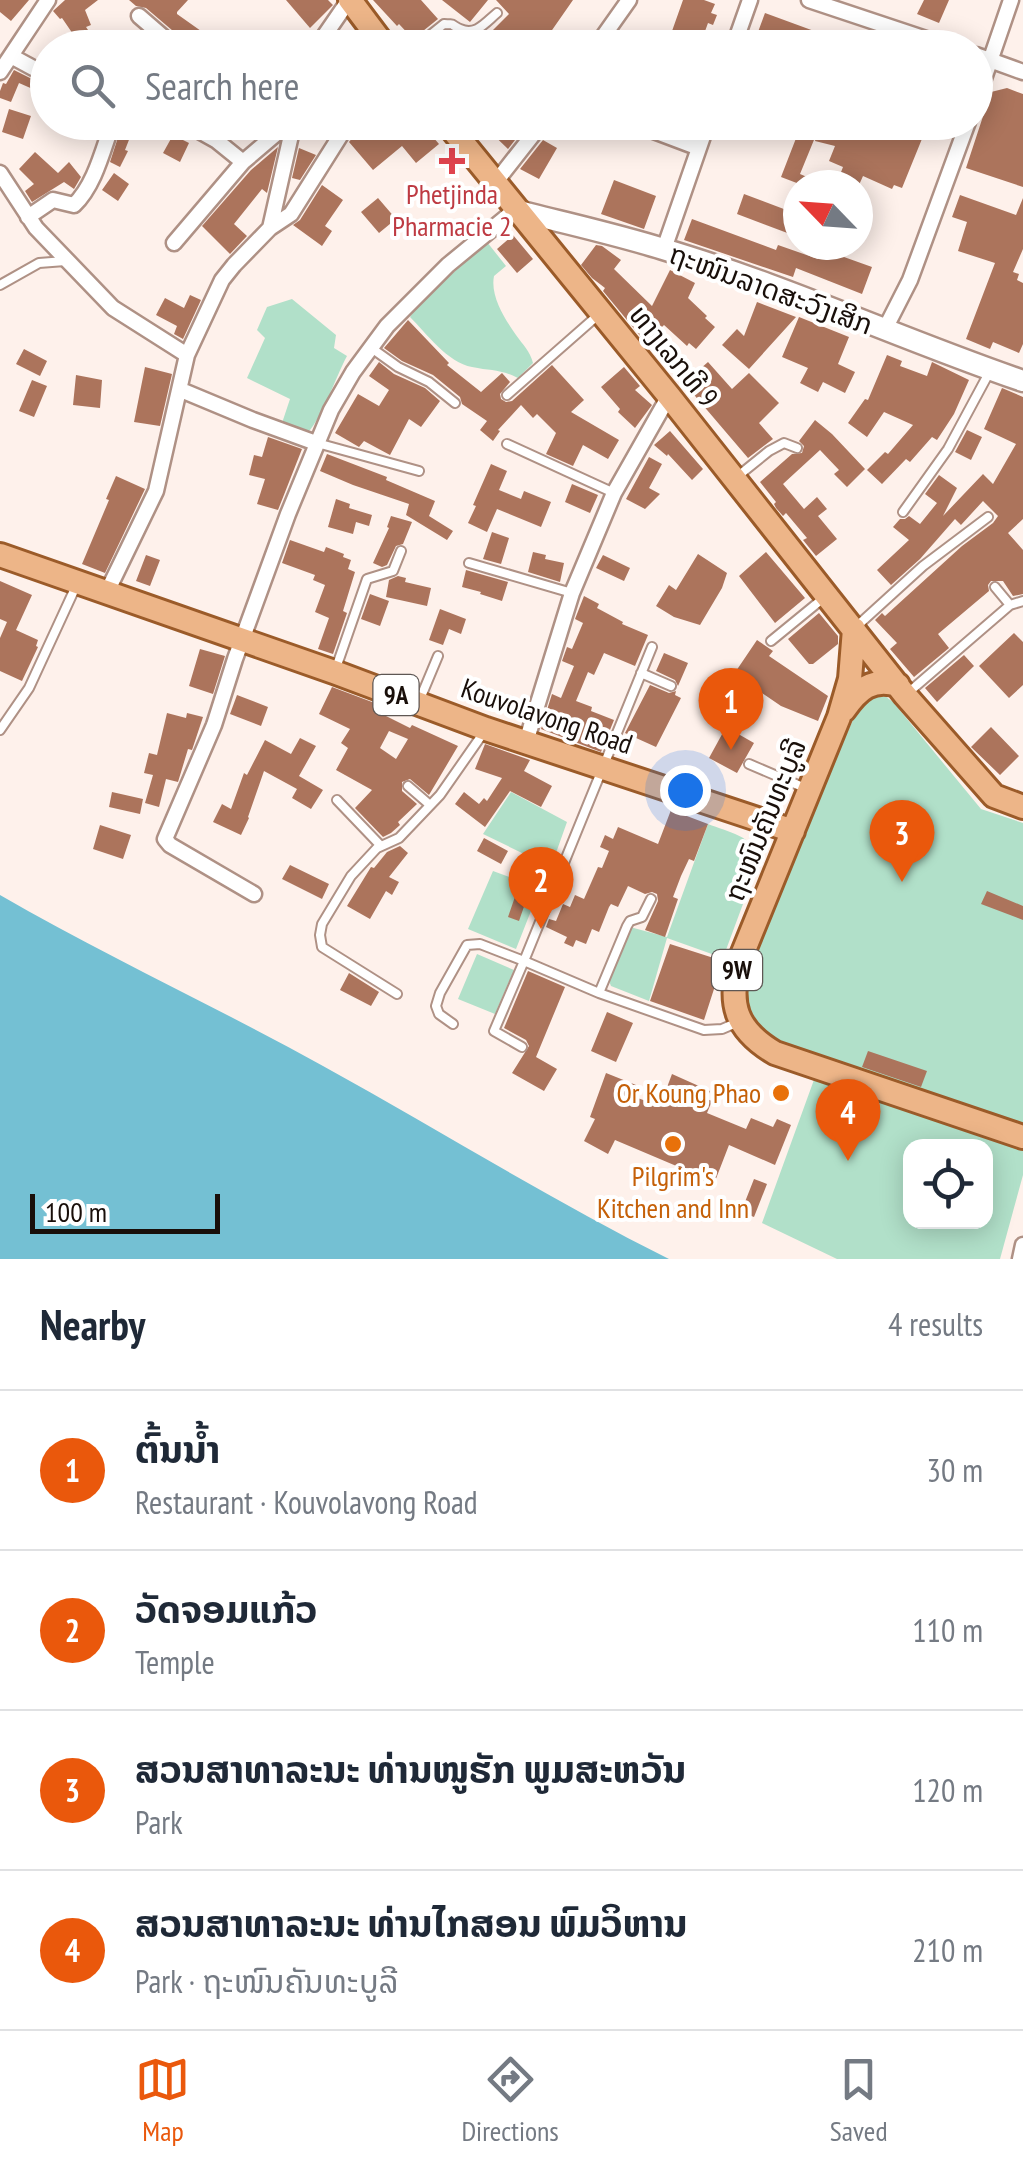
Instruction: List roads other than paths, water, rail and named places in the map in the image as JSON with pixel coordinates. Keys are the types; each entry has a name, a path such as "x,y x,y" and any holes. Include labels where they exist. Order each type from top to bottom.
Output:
{"main road":[{"path":"349,0 372,30"},
{"name":"ທາງເລກທີ 9","path":"460,140 902,690 994,796 1023,807"},
{"name":"Kouvolavong Road","path":"0,555 486,729 794,831"},
{"name":"ຖະໜົນຄັນທະບູລີ","path":"740,1021 734,1004 734,982 839,717 850,679 854,629"},
{"name":"9W","path":"839,717 855,694 870,684 885,681 902,690"},
{"name":"9W","path":"740,1021 756,1042 775,1053 1023,1137"}],"street":[{"path":"328,30 349,0"},
{"path":"608,30 629,0"},
{"path":"740,30 750,0"},
{"path":"809,0 899,30"},
{"path":"993,37 1011,0"},
{"path":"30,71 4,63 46,1"},
{"path":"139,16 155,30"},
{"path":"993,62 1023,72"},
{"path":"28,217 52,200 74,205 81,198 106,140"},
{"path":"215,140 243,162"},
{"path":"174,243 243,162 270,140"},
{"path":"270,228 288,140"},
{"path":"107,592 123,539 156,492 187,355 222,280 270,228 291,214 338,140"},
{"path":"494,184 531,140"},
{"path":"678,140 699,148"},
{"path":"664,249 702,140"},
{"path":"884,331 910,280 961,140"},
{"path":"0,173 28,217 113,308 187,355"},
{"path":"254,894 165,839 214,725 235,658 316,443 331,410 370,347 396,316 448,265 515,210"},
{"name":"ຖະໜົນລາດສະວົງເສິກ","path":"515,210 664,249 1023,381"},
{"path":"181,390 316,443"},
{"path":"526,742 572,593 614,493 669,396"},
{"path":"1020,1259 1023,1245"}],"lane":[{"path":"477,30 497,13"},
{"path":"436,30 444,24 462,30"},
{"path":"218,259 231,268"},
{"path":"0,286 39,264 66,261"},
{"path":"507,395 600,314"},
{"path":"370,347 455,402"},
{"path":"903,512 948,448 990,370"},
{"path":"316,443 419,471"},
{"path":"507,444 614,493"},
{"path":"735,479 769,451 784,444 797,448"},
{"path":"854,629 924,566 988,517"},
{"path":"334,672 368,579 393,572 401,552"},
{"path":"469,563 572,593"},
{"path":"0,730 30,688 78,582"},
{"path":"995,587 1010,605"},
{"path":"771,641 826,595"},
{"path":"902,690 1010,605 1023,601"},
{"path":"522,1047 494,1031 652,647"},
{"path":"418,703 438,656"},
{"path":"641,672 671,686"},
{"path":"397,994 322,947 322,924 352,876 381,846 399,838 440,795 486,729"},
{"path":"749,764 810,790"},
{"path":"408,786 430,805"},
{"path":"336,800 381,846"},
{"path":"600,994 627,926 642,917 650,899"},
{"path":"454,1024 439,1014 436,1006 468,944 480,944 600,994 704,1030 722,1029 740,1021"}],"water":[{"path":"0,895 283,1044 669,1259 0,1259"}],"place":[{"name":"Phetjinda Pharmacie 2","path":"452,161"},
{"name":"ຕົ້ນນໍ້າ","path":"731,750"},
{"name":"ສວນສາທາລະນະ ທ່ານໜູຮັກ ພູມສະຫວັນ","path":"902,882"},
{"name":"ວັດຈອມແກ້ວ","path":"541,929"},
{"name":"Or Koung Phao","path":"781,1093"},
{"name":"Pilgrim's Kitchen and Inn","path":"673,1144"},
{"name":"ສວນສາທາລະນະ ທ່ານໄກສອນ ພົມວິຫານ","path":"848,1161"}]}
